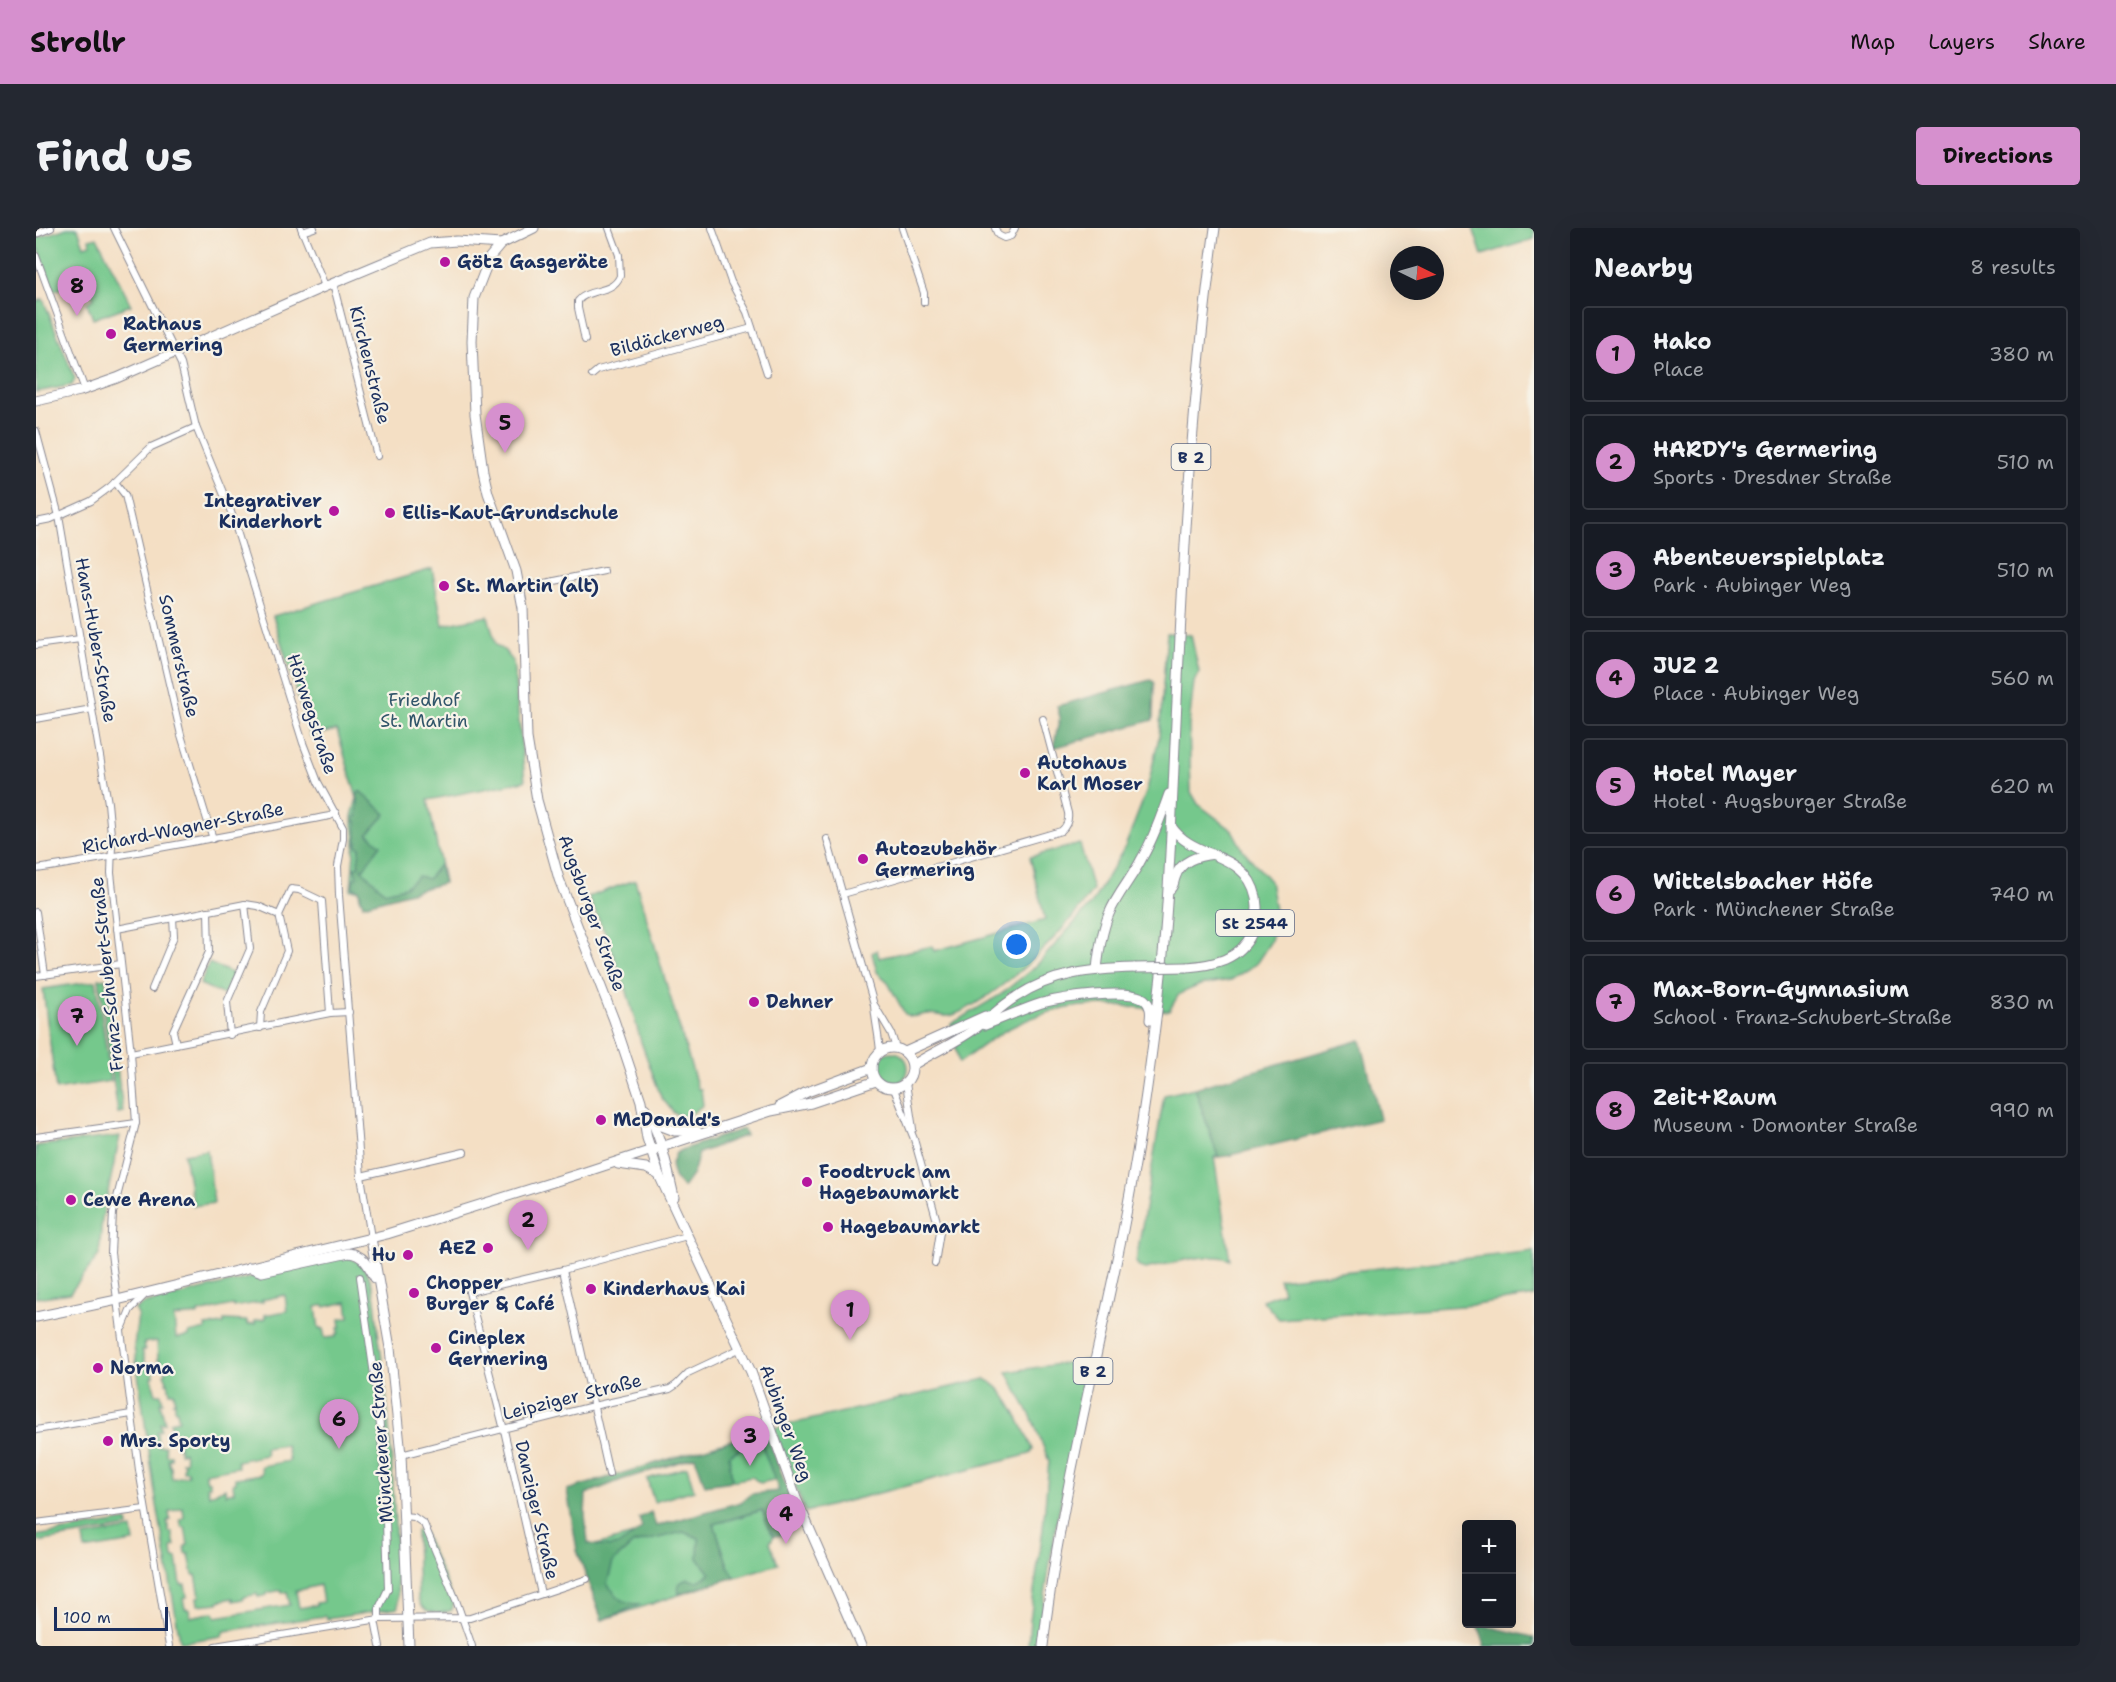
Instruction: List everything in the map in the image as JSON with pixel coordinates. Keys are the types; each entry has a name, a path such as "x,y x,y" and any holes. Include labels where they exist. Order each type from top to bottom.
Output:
{"main road":[{"path":"36,401 85,390 429,243 457,241 501,244 534,228"},
{"name":"B 2","path":"1043,1646 1056,1550 1070,1473 1135,1169 1161,979 1186,522 1196,385 1215,228"},
{"name":"Augsburger Straße","path":"501,244 487,263 474,298 472,373 478,444 487,487 520,588 523,608 527,738 537,800 559,879 614,1020 641,1101 651,1150"},
{"path":"1097,969 1102,936 1108,916 1150,844 1173,783"},
{"path":"1171,826 1182,840 1214,854"},
{"path":"1167,892 1173,887 1177,872 1183,865 1197,857 1214,854"},
{"name":"St 2544","path":"913,1065 975,1029 1036,985 1063,975 1097,969 1211,966 1227,960 1244,946 1255,926 1257,905 1251,884 1240,869 1232,862 1214,854"},
{"path":"975,1029 1025,1009 1062,999 1122,994 1140,997 1149,1005 1150,1024 1154,1032"},
{"name":"St 2544","path":"880,1052 889,1048 901,1050 996,1012"},
{"path":"880,1052 875,1057 872,1068 876,1081 884,1087 894,1089 906,1083 910,1078 913,1065 901,1050"},
{"path":"771,1111 807,1092 872,1068"},
{"path":"36,1317 117,1300 371,1238 452,1215 706,1131 771,1111 811,1103 876,1081"},
{"name":"Augsburger Straße","path":"641,1101 654,1124 661,1147"},
{"path":"654,1124 675,1131 706,1131"},
{"name":"Aubinger Weg","path":"661,1147 677,1212"},
{"name":"Aubinger Weg","path":"651,1150 659,1175 741,1348 796,1498 861,1646"},
{"path":"614,1163 646,1168 659,1175"},
{"name":"Münchener Straße","path":"371,1238 391,1359 401,1455 409,1646"},
{"path":"249,1267 262,1272 342,1253 355,1253 368,1265 381,1292"}],"street":[{"path":"36,234 51,228"},
{"name":"Hörwegstraße","path":"114,228 183,368 196,427 231,512 303,743 318,782 344,832 338,866 361,1176 371,1238"},
{"path":"302,230 314,228"},
{"path":"585,340 578,301 584,295 611,288 620,276 619,255 609,228"},
{"path":"712,228 731,282 747,312 767,374"},
{"path":"902,228 924,293 924,302"},
{"path":"995,228 996,233 1004,237 1011,236 1015,228"},
{"name":"Kirchenstraße","path":"302,230 329,284 377,456"},
{"path":"36,256 85,390"},
{"name":"Bildäckerweg","path":"592,375 598,370 753,328"},
{"path":"36,522 59,516 91,501 115,482 151,447 196,427"},
{"name":"Hans-Huber-Straße","path":"36,431 59,516 108,803 112,858"},
{"name":"Sommerstraße","path":"115,482 125,495 182,735 213,839"},
{"path":"520,588 604,571"},
{"path":"36,645 80,639"},
{"path":"36,719 92,709"},
{"path":"843,894 1061,831 1067,825 1068,813 1043,719"},
{"name":"Richard-Wagner-Straße","path":"36,869 112,858 336,813"},
{"path":"827,839 874,1005 880,1052"},
{"name":"Franz-Schubert-Straße","path":"112,858 111,873 131,1053 136,1123 113,1213 111,1253 144,1509 169,1646"},
{"path":"260,1028 261,1012 287,951 279,915 291,889 295,888 322,901 330,1013"},
{"path":"117,928 244,904 258,906 279,915"},
{"path":"230,1035 227,1002 250,949 244,904"},
{"path":"176,1044 173,1030 209,952 208,910"},
{"path":"36,912 45,975"},
{"path":"152,989 174,936 173,918"},
{"path":"36,976 121,964"},
{"path":"874,1005 901,1050"},
{"path":"131,1053 230,1035 330,1013 349,1012"},
{"path":"906,1083 914,1139"},
{"path":"894,1089 914,1139 940,1232 935,1263"},
{"path":"36,1137 136,1123"},
{"path":"361,1176 464,1152"},
{"path":"609,1474 563,1270 687,1236"},
{"name":"Danziger Straße","path":"541,1594 504,1430 469,1292 563,1270"},
{"name":"Münchener Straße","path":"360,1277 382,1452 386,1532 388,1589 379,1608 377,1619"},
{"path":"122,1337 126,1315 148,1292"},
{"name":"Leipziger Straße","path":"401,1455 674,1387 688,1373 741,1348"},
{"path":"36,1430 131,1414"},
{"path":"36,1524 144,1509"},
{"path":"403,1516 414,1516 424,1524 463,1618 472,1646"},
{"path":"216,1646 377,1619 471,1618 587,1580"},
{"path":"377,1619 380,1646"}],"green space":[{"path":"67,228 78,228 84,246 90,244 89,239 97,237 131,305 93,319 87,303 94,298 92,294 87,293 83,281 54,291 36,238"},
{"path":"1473,228 1534,228 1534,239 1482,255"},
{"path":"43,299 75,379 72,385 36,392 36,302"},
{"name":"Friedhof St. Martin","path":"432,569 443,625 488,616 496,645 504,650 513,661 525,781 428,800 444,882 360,900 359,890 351,890 355,841 352,816 357,798 337,730 310,736 273,616"},
{"path":"1167,633 1191,635 1199,672 1194,682 1189,725 1191,792 1198,804 1232,830 1243,850 1270,881 1276,916 1271,941 1256,964 1231,980 1200,985 1179,994 1169,1011 1108,1005 1051,1012 1005,1031 959,1063 951,1024 1000,995 1036,966 1092,903 1125,847 1147,790 1159,737"},
{"path":"1150,680 1154,682 1153,720 1053,748 1060,717 1057,706"},
{"path":"360,791 386,814 368,834 381,845 362,870 385,892 405,887 418,876 428,879 439,865 444,883 363,905 359,890 352,887 354,878 357,877 354,868 359,866 360,848 357,847 356,821 352,822 352,818 357,817 357,795"},
{"path":"1080,844 1093,890 1045,947 1004,984 963,1011 947,1016 905,1014 887,981 877,972 872,953 877,950 879,958 932,946 934,951 1045,920 1030,857"},
{"path":"635,880 698,1089 701,1089 703,1105 687,1117 674,1113 661,1097 641,1042 626,988 607,937 588,897"},
{"path":"209,963 234,974 224,995 200,984"},
{"path":"105,978 123,1112 118,1113 99,979"},
{"path":"96,981 111,1081 56,1090 43,989"},
{"path":"1361,1040 1380,1119 1218,1157 1195,1088"},
{"path":"892,1052 903,1057 908,1068 903,1079 892,1084 881,1079 876,1068 881,1057"},
{"path":"1195,1088 1218,1157 1214,1157 1230,1260 1222,1257 1200,1257 1145,1269 1139,1267 1136,1262 1164,1095"},
{"path":"743,1129 746,1135 699,1153 693,1174 683,1188 674,1177 671,1165 676,1153"},
{"name":"Cewe Arena","path":"120,1136 102,1219 99,1255 70,1293 36,1298 36,1146"},
{"path":"207,1150 214,1203 193,1206 184,1154"},
{"path":"1534,1251 1534,1296 1475,1305 1279,1319 1262,1300 1283,1292 1279,1279"},
{"path":"342,1255 362,1266 370,1279 374,1293 387,1400 398,1608 327,1619 324,1616 225,1631 222,1636 183,1642 180,1640 155,1493 134,1346 138,1315 135,1309 143,1304","holes":["285,1295 287,1311 265,1315 265,1319 255,1321 255,1324 248,1325 247,1321 224,1320 224,1324 205,1326 206,1329 189,1333 189,1336 176,1338 174,1317 198,1315 198,1313 228,1306 263,1302 262,1300","347,1302 349,1317 340,1319 341,1327 338,1327 339,1333 336,1337 325,1338 323,1329 319,1329 316,1307 324,1305 325,1307","157,1341 158,1360 160,1360 161,1367 165,1366 166,1383 168,1383 170,1392 174,1392 173,1402 175,1402 179,1420 170,1422 174,1439 172,1440 178,1440 180,1453 184,1452 186,1461 182,1462 183,1471 187,1471 188,1475 172,1479 168,1459 171,1459 171,1455 166,1455 165,1446 158,1446 157,1431 161,1430 160,1423 165,1423 160,1402 163,1402 161,1394 156,1394 151,1377 154,1376 153,1368 147,1369 142,1350 145,1350 144,1343","286,1445 289,1461 261,1466 262,1474 235,1478 234,1492 226,1494 225,1488 209,1495 207,1486 210,1485 205,1473 238,1467 237,1461 266,1455 265,1448","183,1508 184,1518 180,1519 182,1527 185,1527 188,1545 185,1546 186,1554 189,1554 193,1575 196,1575 200,1596 197,1597 198,1605 218,1603 218,1601 233,1598 233,1601 257,1594 258,1597 282,1590 282,1593 287,1592 290,1605 216,1617 214,1612 190,1617 189,1609 185,1609 183,1598 187,1597 185,1585 181,1585 177,1558 173,1558 172,1547 175,1546 167,1521 170,1520 169,1512","320,1585 323,1602 299,1608 296,1591"]},
{"path":"1090,1361 1056,1525 1037,1646 1028,1646 1049,1461 1031,1416 1007,1372"},
{"path":"985,1379 1000,1390 1014,1410 1033,1449 1030,1454 805,1512 774,1428"},
{"path":"765,1430 790,1497 783,1501 784,1504 769,1509 776,1528 781,1526 783,1535 774,1536 762,1510 714,1524 728,1566 735,1577 679,1594 678,1584 687,1579 697,1582 710,1574 698,1558 699,1538 683,1532 633,1544 613,1562 607,1584 621,1599 629,1603 641,1604 602,1620 577,1550 567,1490","holes":["759,1438 779,1491 751,1494 741,1502 656,1526 651,1512 639,1518 642,1528 618,1545 605,1546 588,1543 585,1515 586,1494 621,1480 695,1457 705,1485 732,1481 729,1455"]},
{"path":"762,1435 778,1479 760,1483 752,1477 731,1481 724,1454"},
{"path":"687,1467 694,1490 654,1502 647,1479"},
{"path":"763,1510 769,1529 774,1536 770,1542 778,1564 735,1577 728,1566 714,1524"},
{"path":"701,1517 713,1584 602,1620 577,1550"},
{"path":"127,1521 128,1527 36,1542 36,1536"},
{"path":"132,1529 134,1542 85,1550 83,1537"},
{"path":"416,1531 423,1531 454,1601 452,1610 442,1613 432,1612 424,1608 418,1600"},
{"path":"1479,1628 1495,1628 1533,1637 1534,1646 1485,1646"}],"place":[{"name":"Götz Gasgeräte","path":"445,262"},
{"name":"Zeit+Raum","path":"77,316"},
{"name":"Rathaus Germering","path":"111,334"},
{"name":"Hotel Mayer","path":"505,453"},
{"name":"Integrativer Kinderhort","path":"334,511"},
{"name":"Ellis-Kaut-Grundschule","path":"390,513"},
{"name":"St. Martin (alt)","path":"444,586"},
{"name":"Autohaus Karl Moser","path":"1025,773"},
{"name":"Autozubehör Germering","path":"863,859"},
{"name":"Dehner","path":"754,1002"},
{"name":"Max-Born-Gymnasium","path":"77,1046"},
{"name":"McDonald's","path":"601,1120"},
{"name":"Foodtruck am Hagebaumarkt","path":"807,1182"},
{"name":"Cewe Arena","path":"71,1200"},
{"name":"Hagebaumarkt","path":"828,1227"},
{"name":"AEZ","path":"488,1248"},
{"name":"HARDY's Germering","path":"528,1250"},
{"name":"Hu","path":"408,1255"},
{"name":"Kinderhaus Kai","path":"591,1289"},
{"name":"Chopper Burger & Café","path":"414,1293"},
{"name":"Hako","path":"850,1340"},
{"name":"Cineplex Germering","path":"436,1348"},
{"name":"Norma","path":"98,1368"},
{"name":"Mrs. Sporty","path":"108,1441"},
{"name":"Wittelsbacher Höfe","path":"339,1449"},
{"name":"Abenteuerspielplatz","path":"750,1466"},
{"name":"JUZ 2","path":"786,1544"}]}
